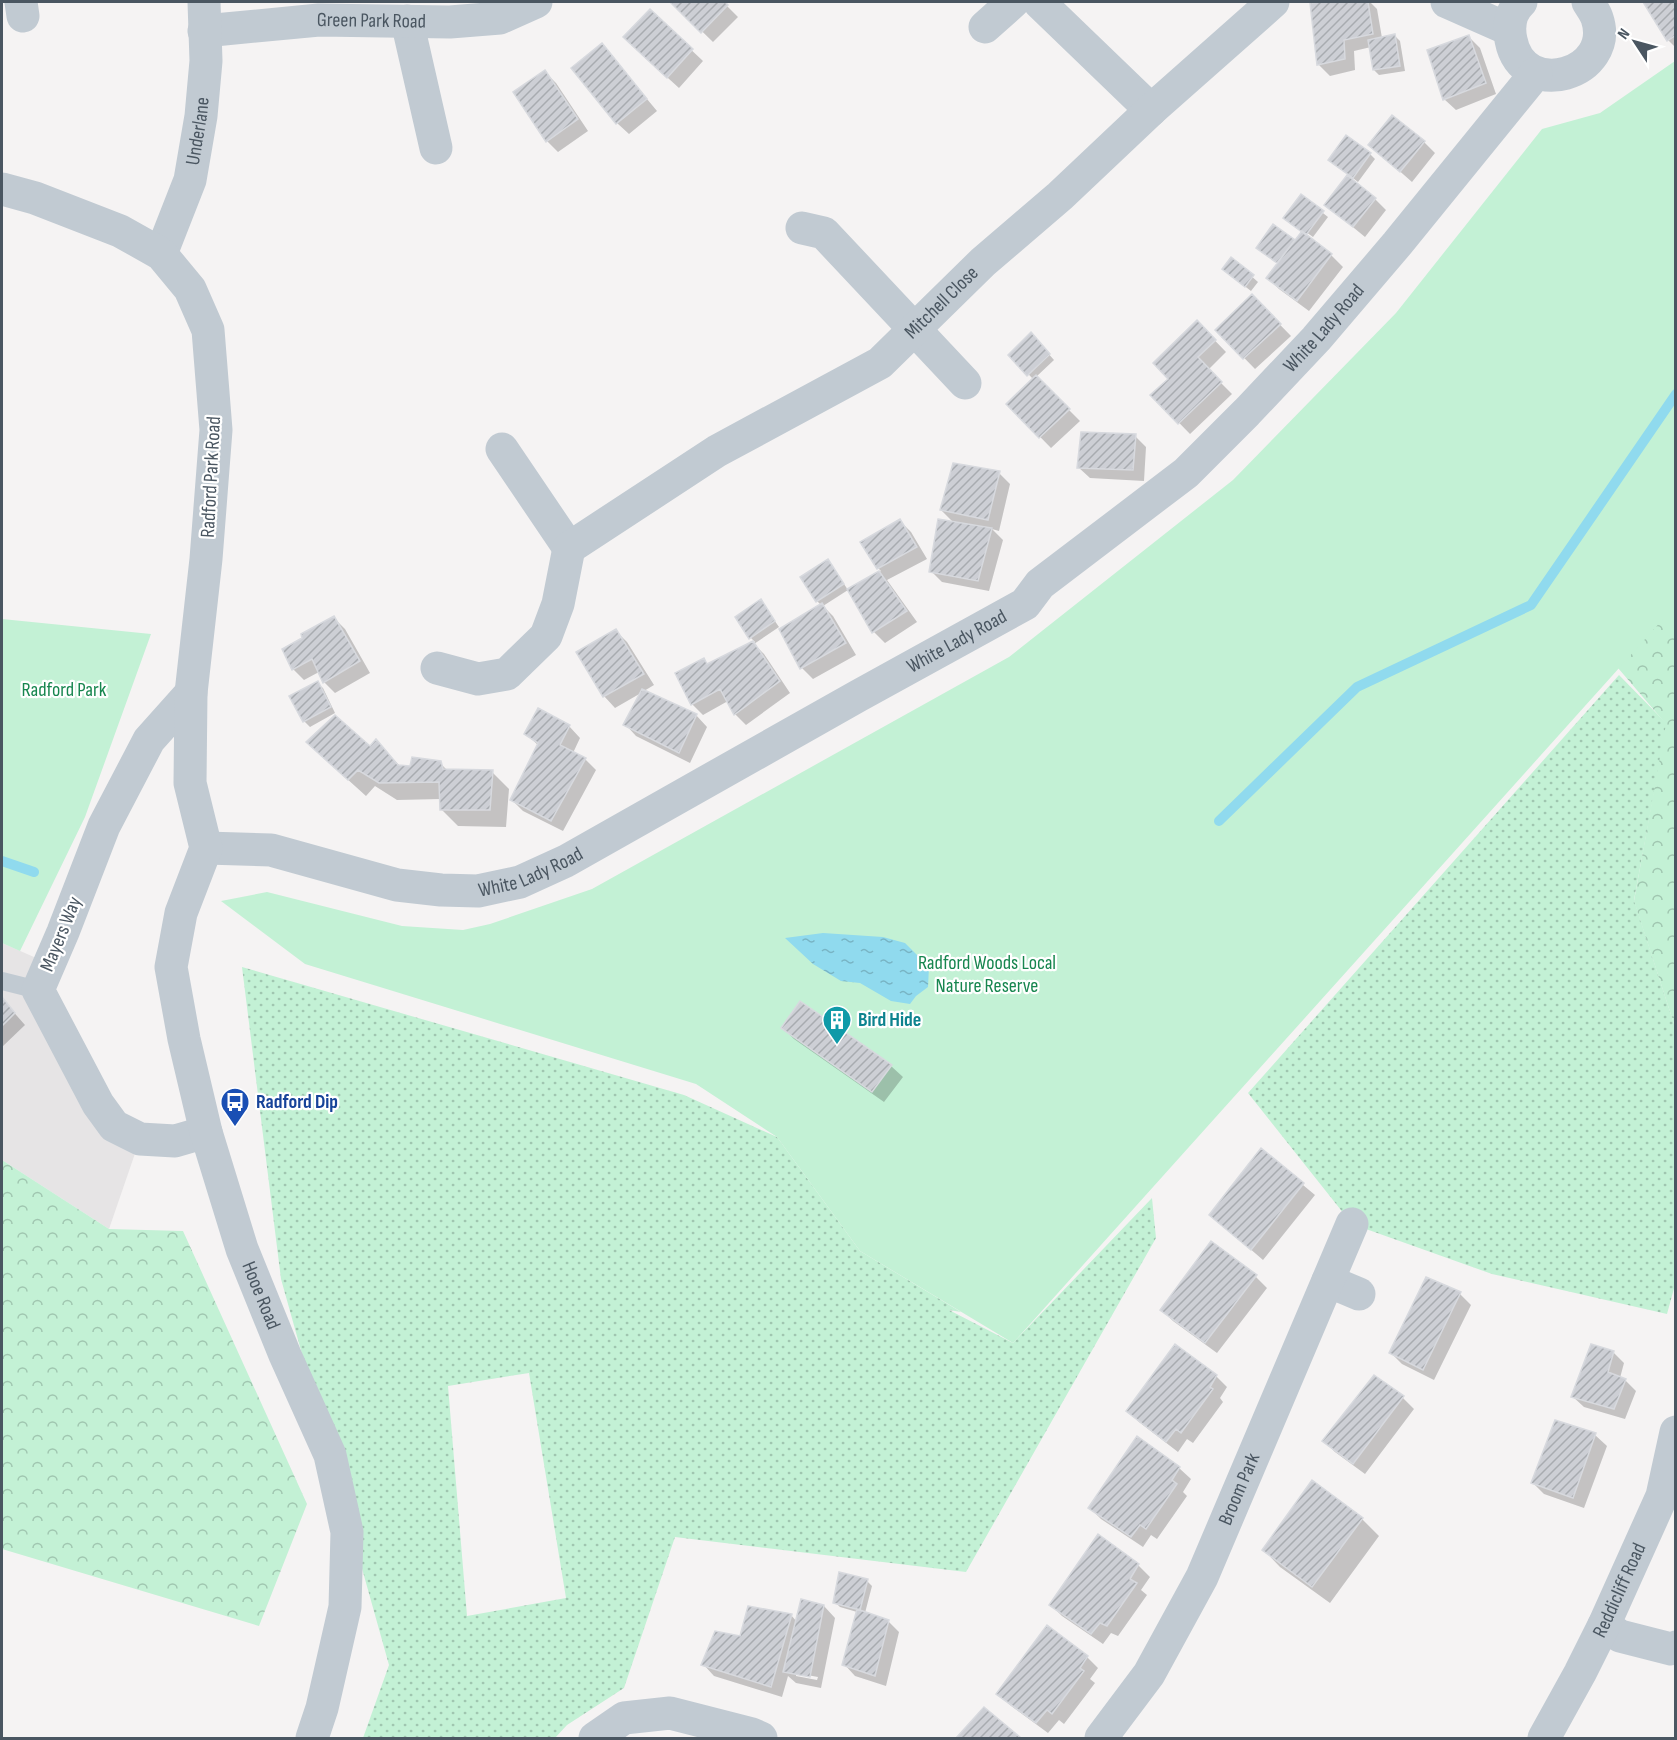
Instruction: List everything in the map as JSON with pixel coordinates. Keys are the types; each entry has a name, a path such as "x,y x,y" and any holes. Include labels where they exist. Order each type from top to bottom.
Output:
{"street":[{"name":"Green Park Road","path":"204,16 450,22 500,18 536,2"},
{"path":"985,27 1013,2"},
{"path":"1039,2 1151,110"},
{"name":"Mitchell Close","path":"569,548 717,451 880,363 983,262 1060,196 1151,110 1273,2"},
{"path":"1447,2 1514,15 1513,50 1522,64 1536,73 1556,76 1573,72 1588,61 1596,46 1599,28 1597,17 1588,2"},
{"name":"Underlane","path":"161,254 190,180 201,116 206,61 204,16"},
{"path":"407,21 436,148"},
{"name":"White Lady Road","path":"206,848 271,850 397,885 441,890 478,891 520,882 566,861 1025,604 1040,584 1186,473 1247,412 1316,339 1536,73"},
{"name":"Radford Park Road","path":"2,189 35,198 120,231 161,254 190,289 208,330 216,430 206,559 191,693 190,783 206,848"},
{"path":"802,228 824,233 965,383"},
{"path":"437,668 478,679 507,674 546,636 558,604 569,548 502,449"},
{"name":"Mayers Way","path":"191,693 149,740 104,826 63,933 38,990 98,1104 114,1126 140,1139 175,1140 206,1132"},
{"name":"Hooe Road","path":"206,848 181,913 171,967 184,1039 206,1132 242,1249 285,1355 330,1455 347,1532 345,1607 322,1708 312,1738"},
{"name":"Broom Park","path":"1101,1738 1149,1674 1202,1577 1352,1224"},
{"path":"1328,1281 1359,1294"},
{"name":"Reddicliff Road","path":"1544,1738 1604,1625 1662,1496 1676,1432"},
{"path":"1604,1625 1620,1636 1671,1649 1676,1647"},
{"path":"595,1738 624,1718 669,1713 761,1738"}],"lane":[{"path":"2,981 38,990"}],"shaded area":[{"path":"2,943 50,964 38,990 140,1139 109,1229 2,1160"}],"green space":[{"name":"Radford Woods Local Nature Reserve","path":"1675,61 1675,618 1664,618 1013,1343 860,1251 777,1137 696,1084 305,964 221,901 267,892 402,926 463,930 490,924 592,889 1009,657 1233,480 1396,313 1542,129 1600,113"},
{"path":"1675,442 1675,1027 1634,901 1666,724 1564,605"},
{"name":"Radford Park","path":"2,619 151,634 85,817 20,951 2,943"},
{"path":"1619,675 1667,724 1634,900 1675,1027 1676,1281 1667,1314 1492,1274 1352,1224 1248,1093"},
{"path":"242,967 684,1095 777,1137 860,1251 961,1312 949,1310 1013,1343 1152,1198 1156,1238 966,1572 675,1537 624,1688 567,1725 555,1738 363,1738 389,1665 281,1279","holes":["529,1373 566,1598 467,1616 448,1386"]},
{"path":"2,1160 109,1229 183,1231 307,1504 259,1626 2,1549"}],"water":[{"path":"823,933 883,937 905,943 929,967 928,987 910,1004 891,1001 860,983 841,981 813,964 785,938"}],"building":[{"path":"670,2 725,2 728,5 701,33"},
{"path":"1368,2 1373,34 1344,40 1345,59 1317,65 1310,3"},
{"path":"1643,2 1676,2 1676,35 1667,41"},
{"path":"650,9 693,49 667,78 623,37"},
{"path":"1395,34 1400,66 1373,70 1368,40"},
{"path":"1469,35 1486,83 1443,100 1427,50"},
{"path":"602,43 647,99 616,124 571,68"},
{"path":"545,70 578,119 546,142 513,92"},
{"path":"1392,115 1425,141 1400,172 1368,145"},
{"path":"1346,135 1371,153 1353,178 1328,160"},
{"path":"1347,175 1376,198 1353,227 1324,205"},
{"path":"1301,194 1324,211 1306,235 1283,218"},
{"path":"1273,224 1295,240 1277,263 1256,248"},
{"path":"1302,231 1332,254 1297,301 1266,278"},
{"path":"1231,257 1254,275 1245,287 1222,269"},
{"path":"1252,294 1281,324 1243,359 1215,330"},
{"path":"1197,320 1216,340 1198,357 1222,382 1178,424 1150,395 1168,379 1153,363"},
{"path":"1031,332 1050,354 1027,376 1008,355"},
{"path":"1036,375 1070,409 1039,438 1006,404"},
{"path":"1081,432 1136,434 1133,470 1077,468"},
{"path":"953,463 1000,471 988,520 940,510"},
{"path":"900,519 917,547 877,569 860,542"},
{"path":"938,519 992,528 978,581 929,572"},
{"path":"828,559 844,584 816,602 800,577"},
{"path":"879,571 907,611 872,633 847,589"},
{"path":"761,599 775,621 749,639 735,617"},
{"path":"822,603 846,643 800,669 779,629"},
{"path":"334,616 360,661 323,683 312,659 292,670 282,649 302,638 301,634"},
{"path":"616,629 644,674 603,697 576,652"},
{"path":"753,641 780,681 734,715 720,689 691,705 675,673 704,658 707,664"},
{"path":"318,681 331,707 303,722 289,696"},
{"path":"642,689 697,714 679,753 623,725"},
{"path":"538,708 570,725 560,745 586,758 551,821 510,800 538,743 524,734"},
{"path":"335,715 370,746 376,739 398,765 410,766 412,757 441,761 443,769 493,770 490,810 440,810 439,782 379,783 358,770 348,780 306,742"},
{"path":"2,997 15,1013 2,1026"},
{"name":"Bird Hide","path":"800,1001 892,1065 872,1092 781,1028"},
{"path":"1261,1148 1304,1183 1251,1250 1209,1215"},
{"path":"1211,1241 1257,1275 1205,1343 1160,1310"},
{"path":"1426,1277 1461,1292 1423,1370 1389,1353"},
{"path":"1175,1344 1217,1375 1210,1387 1213,1389 1181,1433 1176,1429 1166,1442 1126,1411"},
{"path":"1591,1344 1614,1351 1608,1372 1626,1379 1614,1409 1571,1397"},
{"path":"1374,1375 1404,1396 1353,1464 1322,1441"},
{"path":"1555,1420 1596,1433 1573,1498 1531,1483"},
{"path":"1137,1436 1180,1467 1172,1480 1177,1484 1146,1529 1140,1525 1131,1537 1088,1508"},
{"path":"1312,1480 1363,1518 1312,1587 1262,1550"},
{"path":"1098,1534 1139,1564 1130,1579 1137,1583 1107,1626 1100,1623 1091,1634 1049,1605"},
{"path":"839,1572 868,1579 860,1610 833,1603"},
{"path":"801,1599 824,1605 810,1677 783,1672"},
{"path":"748,1606 792,1614 771,1687 701,1665 715,1631 740,1636"},
{"path":"857,1609 889,1620 875,1676 842,1665"},
{"path":"1047,1625 1088,1656 1080,1668 1084,1671 1052,1714 1047,1710 1036,1723 996,1694"},
{"path":"984,1707 1021,1738 956,1738"}],"waterway":[{"path":"1219,821 1357,687 1531,605 1676,394"},
{"path":"2,861 34,872"}],"place":[{"name":"Bird Hide","path":"837,1046"},
{"name":"Radford Dip","path":"235,1128"}]}
